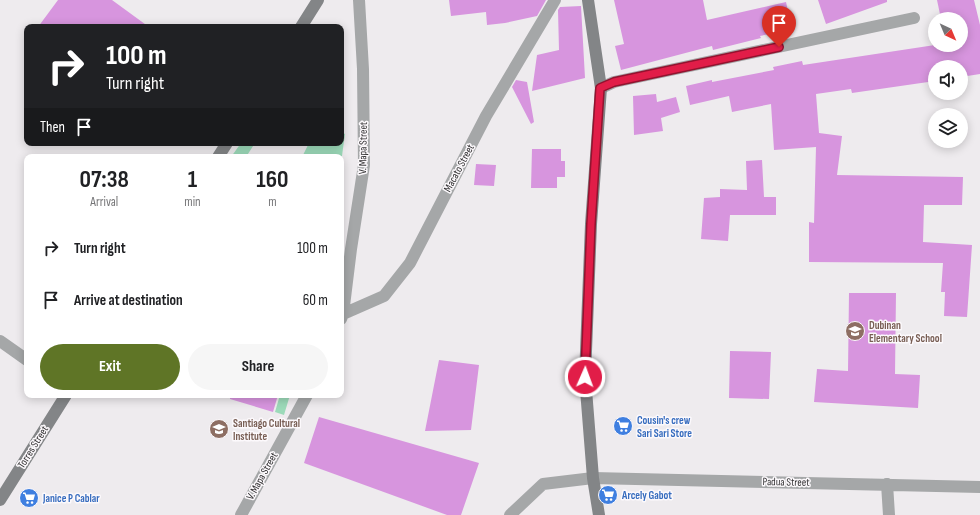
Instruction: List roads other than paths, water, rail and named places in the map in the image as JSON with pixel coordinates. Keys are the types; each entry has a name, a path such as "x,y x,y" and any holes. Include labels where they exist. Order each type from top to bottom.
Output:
{"street":[{"path":"303,24 318,0"},
{"name":"V. Mapa Street","path":"344,302 364,165 363,69 359,0"},
{"name":"Macato Street","path":"344,316 384,296 410,263 486,116 555,0"},
{"path":"588,0 600,88 591,224 585,377 593,478 599,515"},
{"path":"600,88 614,82 914,18"},
{"path":"0,341 24,358"},
{"name":"Torres Street","path":"0,500 64,398"},
{"name":"V. Mapa Street","path":"241,515 305,398"},
{"name":"Padua Street","path":"510,515 543,484 593,478 980,487"},
{"path":"887,484 888,515"}],"place":[{"name":"Dubinan Elementary School","path":"855,331"},
{"name":"Cousin's crew Sari Sari Store","path":"623,426"},
{"name":"Santiago Cultural Institute","path":"219,429"},
{"name":"Arcely Gabot","path":"608,495"},
{"name":"Janice P Cablar","path":"29,498"}]}
